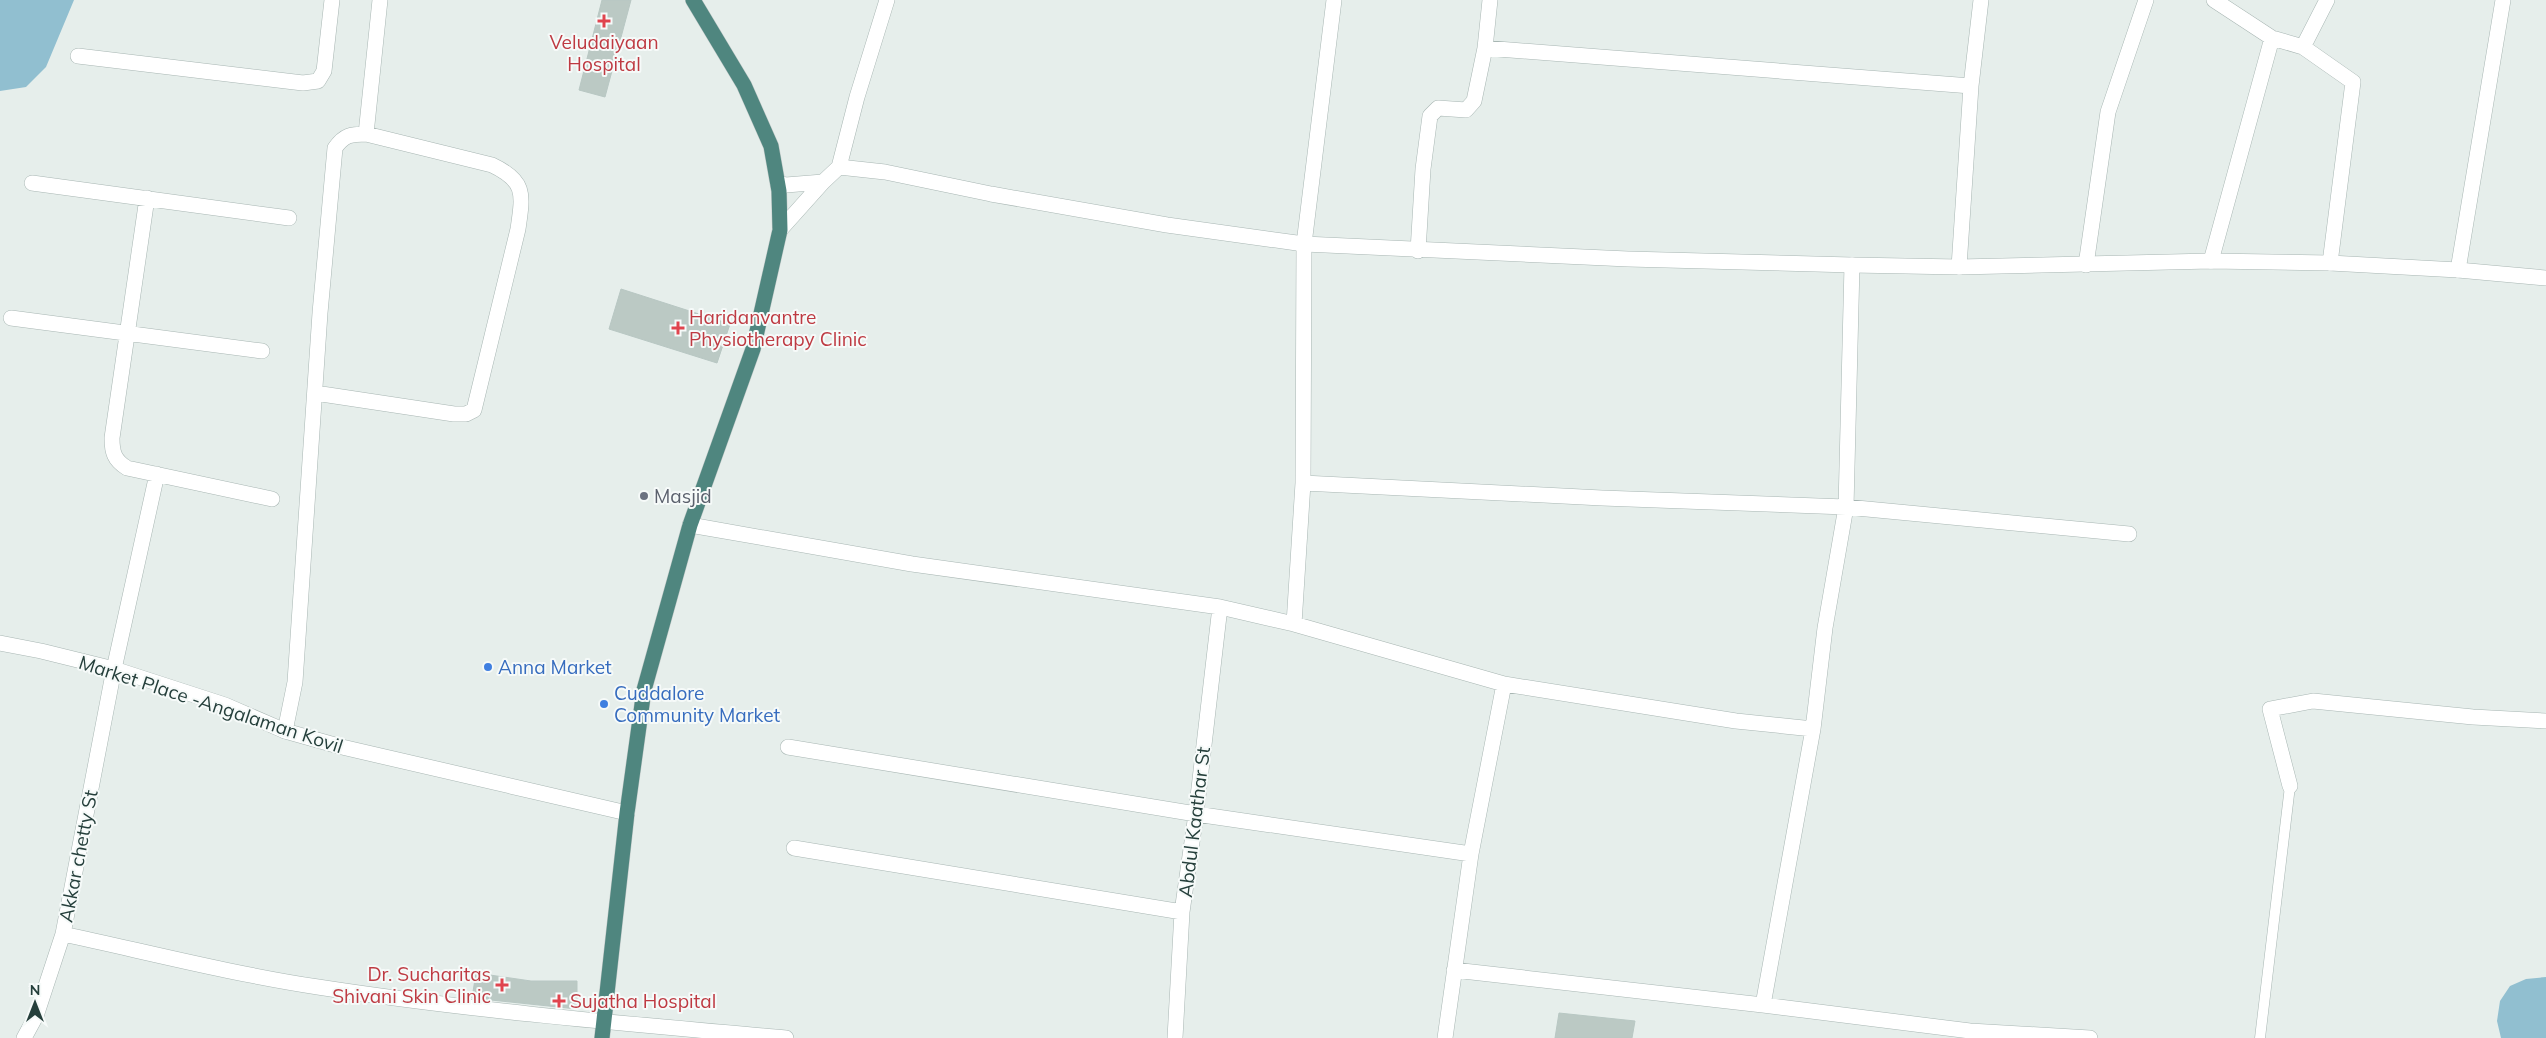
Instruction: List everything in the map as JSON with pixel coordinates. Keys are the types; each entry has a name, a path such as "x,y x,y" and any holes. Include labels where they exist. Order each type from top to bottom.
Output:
{"highway":[{"path":"602,1038 627,813 644,690 690,526 754,349 780,230 778,183 771,146 744,85 695,2"}],"street":[{"path":"78,56 303,83 318,81 324,71 332,0"},
{"path":"366,134 380,0"},
{"path":"780,230 839,167 887,0"},
{"path":"1294,624 1303,483 1304,244 1334,0"},
{"path":"1418,251 1423,169 1430,116 1438,108 1466,110 1474,101 1485,48 1490,0"},
{"path":"1959,267 1971,86 1981,0"},
{"path":"2086,265 2108,112 2146,0"},
{"path":"2214,0 2272,38 2303,47 2353,82 2330,263"},
{"path":"2303,47 2327,0"},
{"path":"2458,270 2503,0"},
{"path":"2211,260 2272,38"},
{"path":"1485,48 1971,86"},
{"path":"285,731 296,682 315,393 335,148 341,138 352,134 366,134 492,165 510,174 519,186 522,204 518,229 474,410 466,414 454,414 315,393"},
{"path":"839,167 885,172 990,194 1166,225 1304,244 1418,251 1959,267 2086,265 2211,260 2330,263 2458,270 2546,278"},
{"path":"778,183 786,186 823,182"},
{"path":"32,183 289,218"},
{"path":"147,198 112,438 112,452 118,462 127,468 272,499"},
{"path":"1763,1005 1813,729 1826,628 1846,507 1852,265"},
{"path":"12,318 262,351"},
{"name":"Akkar chetty St","path":"24,1038 36,1016 63,934 114,669 157,474"},
{"path":"1303,483 1602,498 1846,507 2129,534"},
{"path":"690,526 912,564 1220,607 1294,624 1504,684 1736,721 1813,729"},
{"name":"Abdul Kaathar St","path":"1175,1038 1182,912 1196,814 1220,607"},
{"name":"Market Place -Angalaman Kovil","path":"0,644 40,651 114,669 225,705 285,731 627,813"},
{"path":"1445,1038 1471,854 1504,684"},
{"path":"2290,786 2270,708 2313,701 2473,717 2546,721"},
{"path":"788,747 1196,814 1471,854"},
{"path":"794,848 1182,912"},
{"path":"63,934 228,970 317,987 604,1022 786,1038"},
{"path":"1454,970 1763,1005 1970,1031 2090,1038"}],"lane":[{"path":"2260,1038 2290,786"}],"water":[{"path":"0,0 74,0 46,67 26,87 0,91"},
{"path":"2546,977 2546,1038 2501,1038 2497,1021 2500,1001 2510,986 2526,979"}],"building":[{"path":"602,0 631,0 605,97 579,90"},
{"path":"621,289 730,324 717,363 609,329"},
{"path":"476,973 531,981 577,981 577,1009 472,998"},
{"path":"1559,1013 1635,1021 1632,1038 1555,1038"}],"place":[{"name":"Veludaiyaan Hospital","path":"604,21"},
{"name":"Haridanvantre Physiotherapy Clinic","path":"678,328"},
{"name":"Masjid","path":"644,496"},
{"name":"Anna Market","path":"488,667"},
{"name":"Cuddalore Community Market","path":"604,704"},
{"name":"Dr. Sucharitas Shivani Skin Clinic","path":"502,985"},
{"name":"Sujatha Hospital","path":"559,1001"}]}
